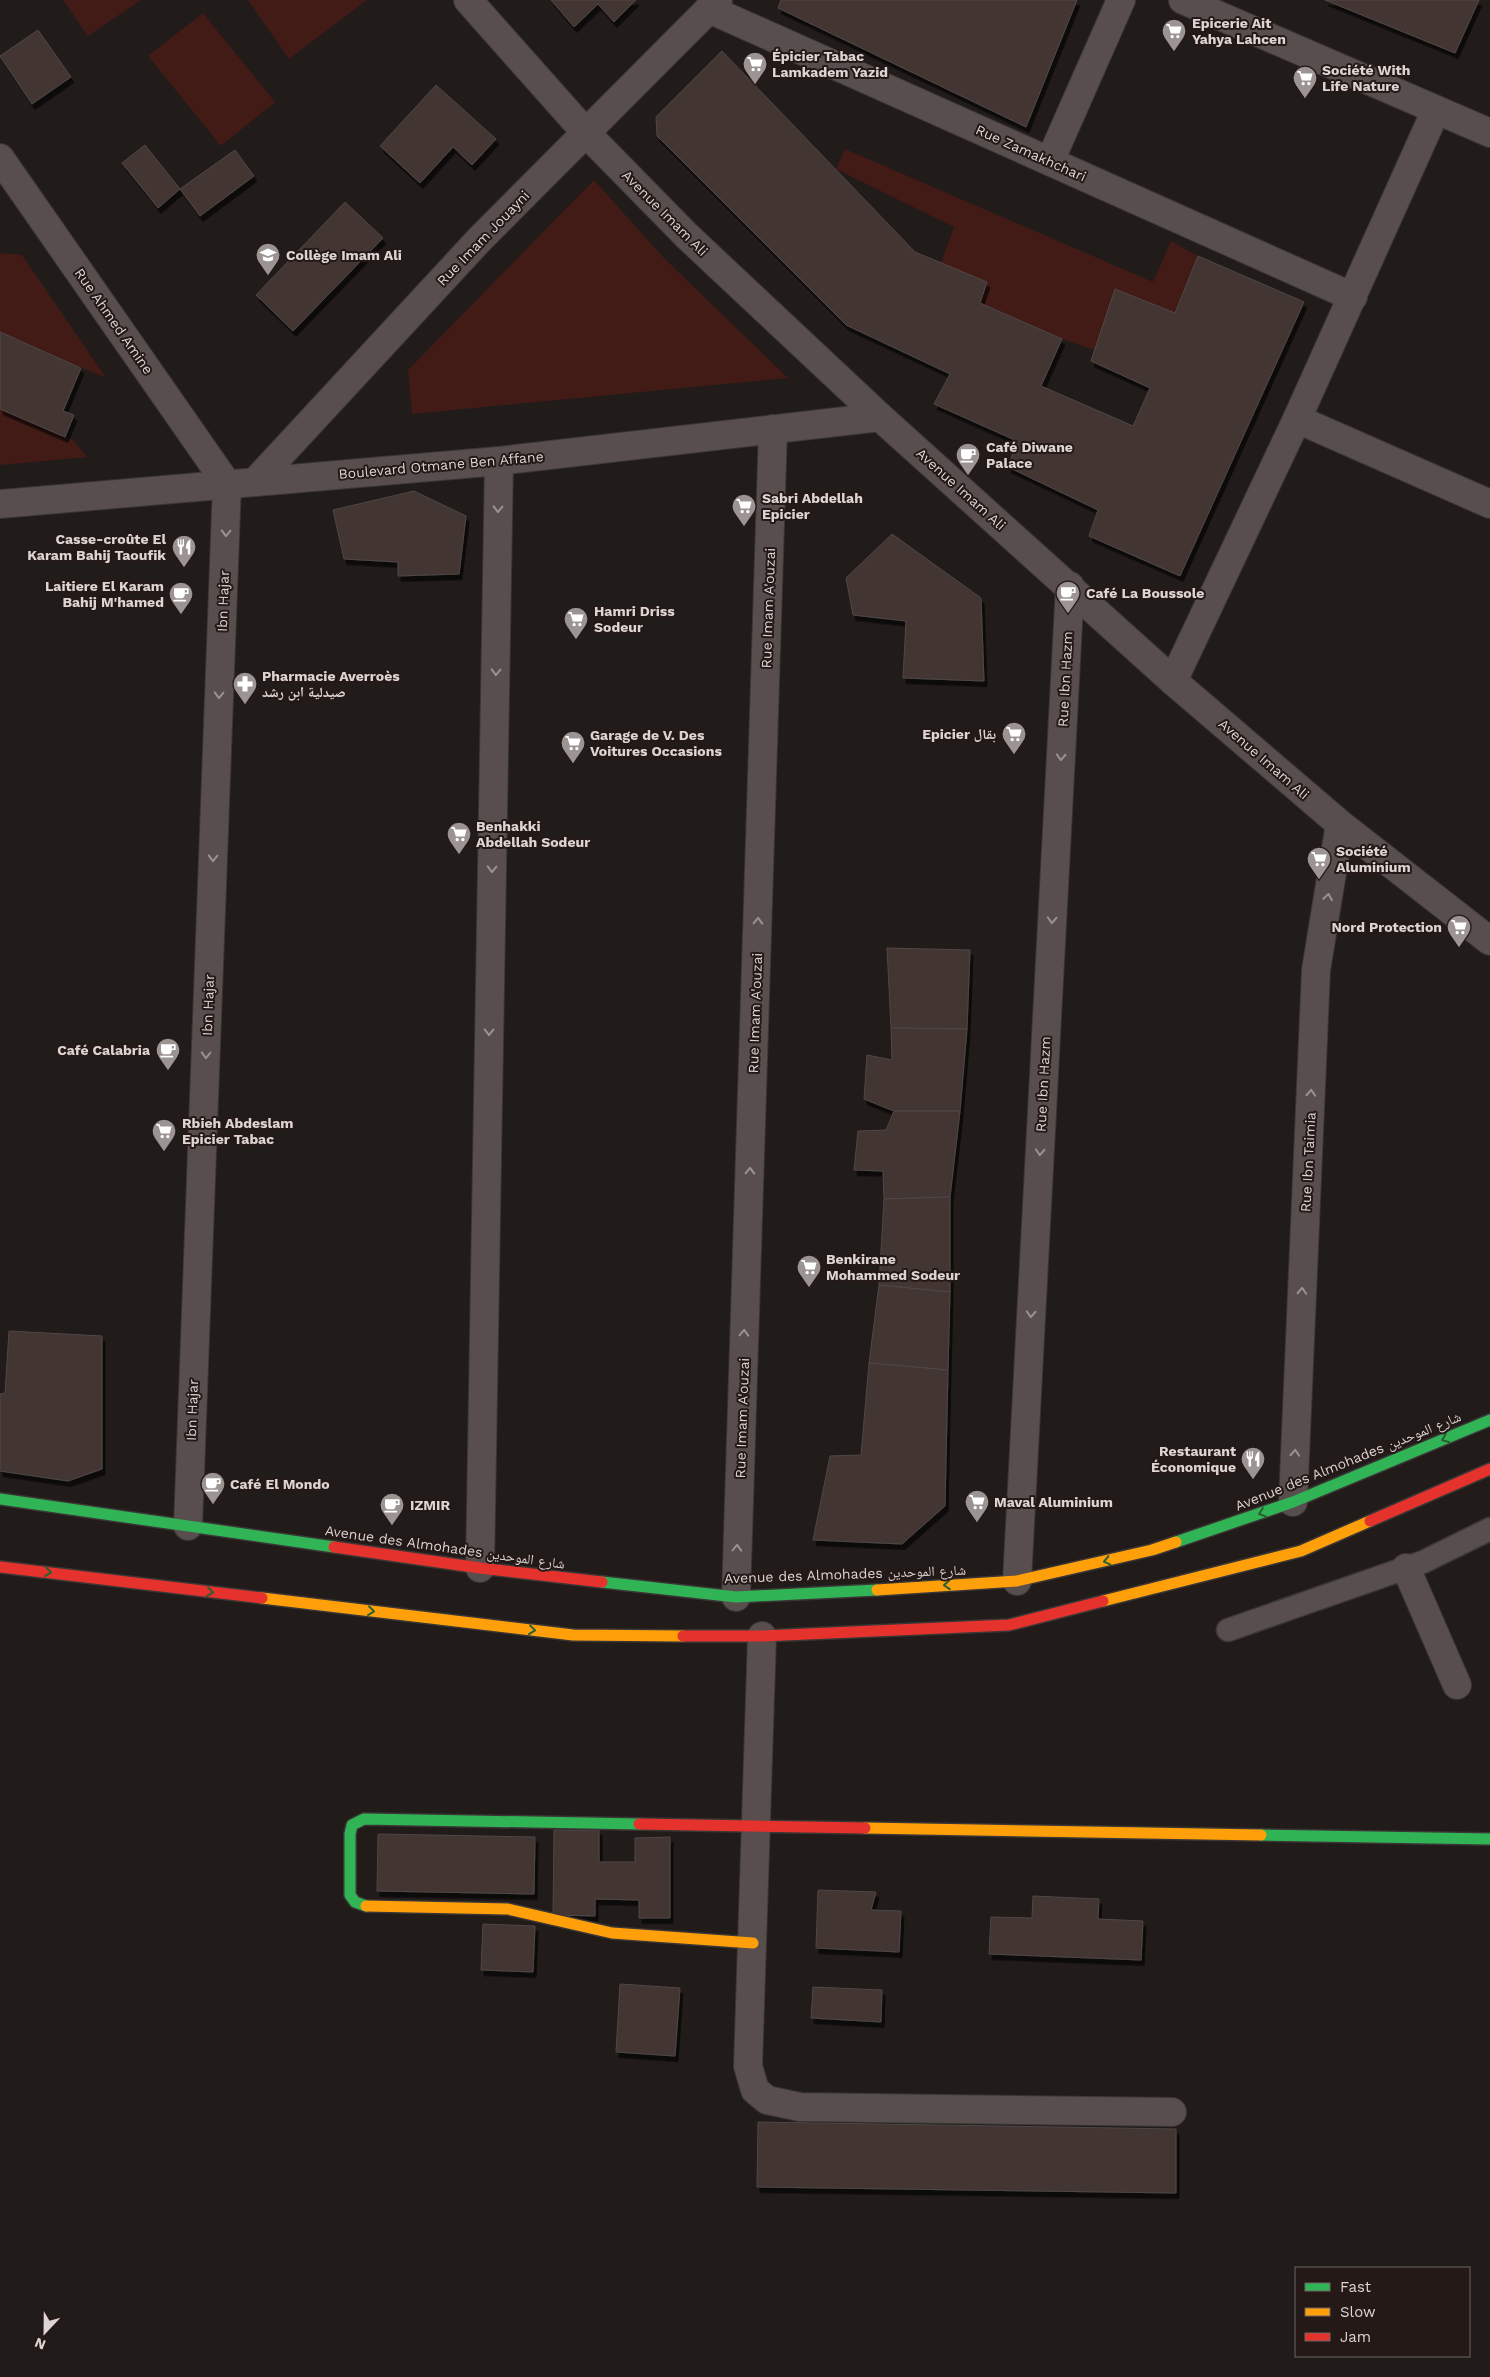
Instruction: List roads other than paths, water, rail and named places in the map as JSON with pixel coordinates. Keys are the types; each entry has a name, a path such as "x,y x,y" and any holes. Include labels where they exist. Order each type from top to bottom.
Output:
{"street":[{"name":"Avenue Imam Ali","path":"468,0 587,134 687,236 880,417 1070,586 1173,681 1340,824 1490,940"},
{"path":"1050,161 1121,0"},
{"path":"1183,0 1490,133"},
{"name":"Rue Imam Jouayni","path":"255,482 479,240 714,5"},
{"name":"Rue Zamakhchari","path":"714,5 1050,161 1353,297"},
{"path":"1173,681 1297,420 1436,110"},
{"name":"Rue Ahmed Amine","path":"0,158 227,484"},
{"name":"Boulevard Otmane Ben Affane","path":"0,504 499,461 880,417"},
{"path":"1297,420 1490,504"},
{"name":"Rue Imam A'ouzai","path":"736,1597 773,429"},
{"path":"480,1568 499,461"},
{"name":"Ibn Hajar","path":"188,1526 227,484"},
{"name":"Rue Ibn Hazm","path":"1017,1581 1070,586"},
{"name":"Rue Ibn Taimia","path":"1293,1502 1316,970 1340,824"},
{"name":"Avenue des Almohades شارع الموحدين","path":"0,1499 480,1568 736,1597 1017,1581 1152,1550 1293,1502 1490,1420"},
{"path":"0,1566 573,1635 762,1636 1009,1625 1301,1551 1490,1469"},
{"path":"1406,1568 1457,1685"},
{"path":"762,1636 748,2066 755,2090 767,2100 800,2107 1172,2112"},
{"path":"753,1943 612,1933 508,1909 362,1906 355,1902 350,1895 350,1834 352,1825 364,1819 1490,1839"}],"lane":[{"path":"1228,1630 1406,1568 1490,1529"}],"place":[{"name":"Epicerie Ait Yahya Lahcen","path":"1174,52"},
{"name":"Épicier Tabac Lamkadem Yazid","path":"755,85"},
{"name":"Société With Life Nature","path":"1305,99"},
{"name":"Collège Imam Ali","path":"268,276"},
{"name":"Café Diwane Palace","path":"968,476"},
{"name":"Sabri Abdellah Epicier","path":"744,527"},
{"name":"Casse-croûte El Karam Bahij Taoufik","path":"184,568"},
{"name":"Café La Boussole","path":"1068,614"},
{"name":"Laitiere El Karam Bahij M'hamed","path":"181,615"},
{"name":"Hamri Driss Sodeur","path":"576,640"},
{"name":"Pharmacie Averroès صيدلية ابن رشد","path":"245,705"},
{"name":"Epicier بقال","path":"1014,755"},
{"name":"Garage de V. Des Voitures Occasions","path":"573,764"},
{"name":"Benhakki Abdellah Sodeur","path":"459,855"},
{"name":"Société Aluminium","path":"1319,880"},
{"name":"Nord Protection","path":"1459,948"},
{"name":"Café Calabria","path":"168,1071"},
{"name":"Rbieh Abdeslam Epicier Tabac","path":"164,1152"},
{"name":"Benkirane Mohammed Sodeur","path":"809,1288"},
{"name":"Restaurant Économique","path":"1253,1480"},
{"name":"Café El Mondo","path":"213,1505"},
{"name":"Maval Aluminium","path":"977,1523"},
{"name":"IZMIR","path":"392,1526"}]}
